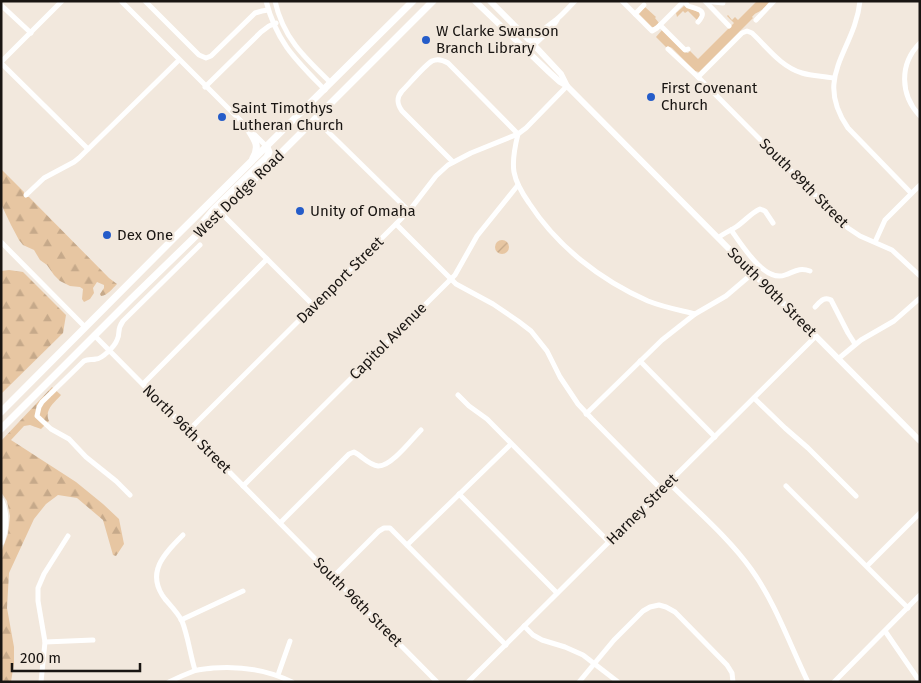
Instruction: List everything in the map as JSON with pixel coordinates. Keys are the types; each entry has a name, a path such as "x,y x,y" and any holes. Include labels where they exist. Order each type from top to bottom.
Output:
{"highway":[{"name":"West Dodge Road","path":"1,412 413,1"},
{"name":"West Dodge Road","path":"2,428 433,1"},
{"path":"246,168 257,148 256,142 248,129"},
{"path":"190,241 214,209 268,156 269,151 267,147"},
{"path":"1,501 4,508 6,525 1,542"}],"main road":[{"path":"475,1 558,81 567,86"},
{"path":"490,1 562,76 567,86"},
{"name":"South 90th Street","path":"567,86 920,441"}],"street":[{"path":"62,1 1,62 88,149"},
{"path":"121,1 267,147"},
{"path":"145,1 204,58 211,56 255,13 268,10"},
{"path":"266,1 273,24 289,52 325,90"},
{"path":"275,1 281,22 296,47 331,83"},
{"path":"526,51 552,28 557,19 575,1"},
{"path":"622,1 652,31 673,17 684,1 688,6 698,8 701,11 702,17 698,22"},
{"path":"704,1 723,3"},
{"path":"704,1 729,26"},
{"path":"756,20 774,1"},
{"path":"860,1 858,17 834,78 836,106 853,134 912,193"},
{"path":"1,5 31,33"},
{"path":"635,14 644,5"},
{"path":"721,17 725,12"},
{"path":"205,86 261,32 273,24 281,22"},
{"path":"660,25 685,50 688,49"},
{"path":"698,77 744,32 750,31 792,69 834,78"},
{"path":"920,43 910,58 904,78 907,96 912,107 920,116"},
{"path":"289,52 296,47"},
{"name":"South 89th Street","path":"668,49 848,228 860,236 892,250 920,276"},
{"path":"26,195 44,178 74,162 179,60"},
{"path":"453,162 401,110 398,104 398,98 402,91 434,60 448,63 518,134 513,165 515,178 522,193 541,220 561,242 580,260 631,293 655,304 695,314"},
{"name":"Davenport Street","path":"189,430 409,211 436,176 453,162 518,134 567,86"},
{"path":"315,119 409,211"},
{"name":"Capitol Avenue","path":"243,486 455,275 477,236 518,185"},
{"path":"875,242 885,220 920,185"},
{"path":"718,238 760,209 765,211 773,222"},
{"path":"220,212 314,306"},
{"path":"396,224 456,284 478,295 531,331 547,351 569,392 586,414 662,490"},
{"path":"731,230 746,251 771,275 782,276 800,269 810,271"},
{"path":"1,242 85,327"},
{"path":"130,495 86,457 69,439 51,429 37,416 39,407 81,363 86,360 100,358 109,351 118,340 118,331 121,324 200,245"},
{"path":"143,384 267,259"},
{"path":"586,414 662,340 695,314 726,296 753,273"},
{"path":"815,307 824,299 830,298 846,328 857,343"},
{"path":"838,359 857,343 894,321 920,298"},
{"path":"915,303 920,308"},
{"name":"North 96th Street","path":"94,336 280,523"},
{"name":"Harney Street","path":"468,682 816,336"},
{"path":"640,361 715,437"},
{"path":"458,395 487,419 609,542"},
{"path":"754,398 856,496"},
{"path":"280,523 349,454 354,452 375,465 382,466 390,462 421,430"},
{"path":"407,545 511,444"},
{"path":"668,483 733,546 752,570 768,598 808,682"},
{"path":"786,486 908,608"},
{"path":"459,494 557,593"},
{"path":"867,566 920,514"},
{"name":"South 96th Street","path":"280,523 437,682"},
{"path":"333,577 382,528 387,528 392,530 506,644"},
{"path":"183,535 162,558 157,573 161,592 181,620 195,670"},
{"path":"41,682 45,642 38,601 38,588 44,574 68,536"},
{"path":"181,620 243,591"},
{"path":"834,682 920,595"},
{"path":"579,682 614,640 643,611 650,607 663,606 676,612 721,658 729,667 733,679"},
{"path":"524,626 533,635 542,640 575,651 618,682"},
{"path":"885,631 920,682"},
{"path":"45,642 93,640"},
{"path":"278,675 290,640"},
{"path":"169,682 195,670 219,668 243,668 278,675 292,682"}],"green space":[{"path":"757,1 770,1 699,72 695,71 672,48 666,47 656,37 662,30 684,52 688,53 690,51 698,59 734,23 728,15 732,20 735,17 738,20"},
{"path":"684,6 699,12 700,16 697,20 688,11 685,13 683,11 677,17 676,13"},
{"path":"645,7 656,17 659,23 654,27 639,14"},
{"path":"1,169 24,192 25,197 29,197 117,284 110,292 101,296 104,285 97,282 93,288 94,293 90,299 84,302 82,299 83,289 60,281 47,265 40,260 34,250 23,245 1,204"},
{"path":"499,240 505,240 509,247 505,254 499,254 495,250 495,244"},
{"path":"1,271 23,272 66,315 63,333 1,394"},
{"path":"52,387 61,395 49,410 49,421 41,429 30,425 24,426 11,440 76,482 103,504 119,519 124,544 116,556 113,555 103,520 77,498 58,495 46,504 34,519 9,573 7,608 14,647 14,663 11,682 1,682 1,553 8,534 10,516 7,501 1,492 1,441"}],"place":[{"name":"W Clarke Swanson Branch Library","path":"426,40"},
{"name":"First Covenant Church","path":"651,97"},
{"name":"Saint Timothys Lutheran Church","path":"222,117"},
{"name":"Unity of Omaha","path":"300,211"},
{"name":"Dex One","path":"107,235"}]}
